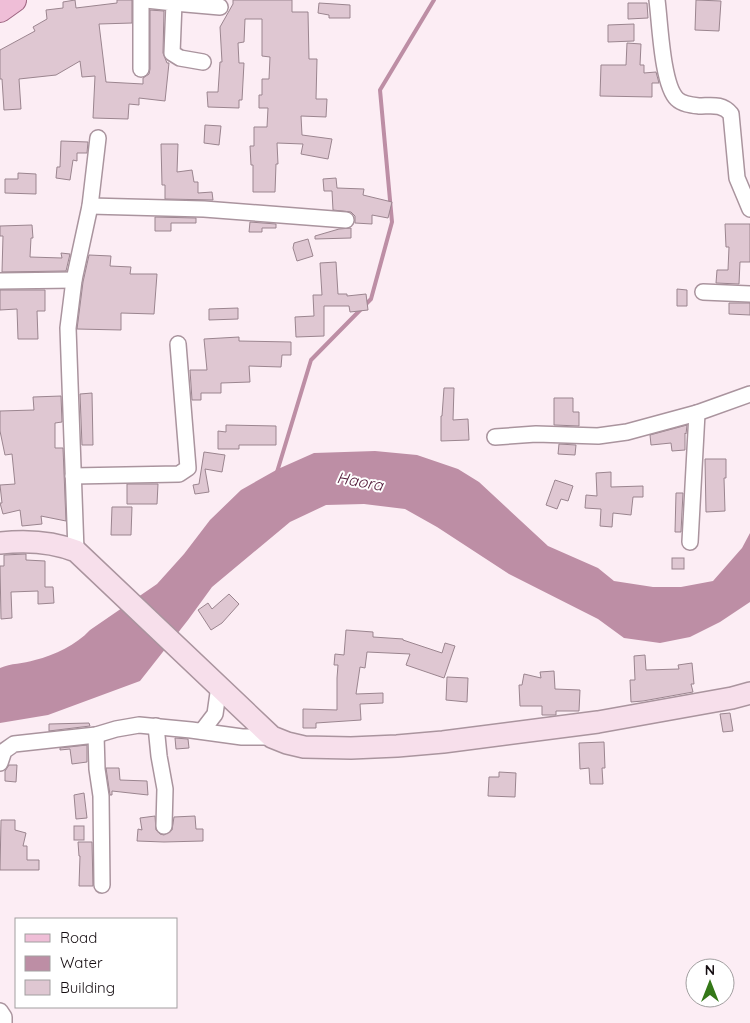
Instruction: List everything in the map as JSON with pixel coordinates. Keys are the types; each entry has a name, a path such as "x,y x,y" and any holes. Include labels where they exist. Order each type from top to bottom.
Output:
{"main road":[{"path":"0,10 14,0"}],"street":[{"path":"141,0 141,69"},
{"path":"146,0 220,7"},
{"path":"657,0 667,78 672,92 676,99 682,103 696,106 721,106 726,108 731,114 736,178 750,209"},
{"path":"174,3 172,53 180,58 203,62"},
{"path":"76,551 68,328 74,280 90,206 98,138"},
{"path":"90,206 204,210 346,220"},
{"path":"0,281 74,280"},
{"path":"703,292 750,294"},
{"path":"73,476 179,474 188,468 187,435 178,344"},
{"path":"495,437 536,434 598,436 627,432 697,413 750,394"},
{"path":"690,542 697,413"},
{"path":"0,543 22,541 45,542 61,545 76,551 272,737"},
{"path":"202,731 215,714 215,682"},
{"path":"0,763 4,751 14,744 96,735 129,726 156,726 242,737 272,737 304,747 351,748 443,742 598,722 732,698 750,693"},
{"path":"156,726 165,789 164,826"},
{"path":"96,735 97,769 101,796 102,885"},
{"path":"0,1011 4,1017 4,1023"}],"water":[{"name":"Haora","path":"375,451 417,455 458,469 479,482 548,546 598,568 614,581 653,587 681,587 713,581 742,548 750,533 750,602 720,622 690,637 660,643 624,638 598,619 509,574 437,527 405,509 364,504 326,505 290,522 212,587 140,681 48,715 0,723 0,668 43,658 65,649 157,584 184,554 210,520 241,490 278,469 314,453"}],"building":[{"path":"75,0 76,8 117,3 117,0 132,0 132,23 99,24 106,82 143,84 143,78 149,74 150,69 150,10 164,11 163,53 167,63 169,63 165,101 139,98 139,105 129,104 128,119 93,118 95,76 82,77 80,61 56,75 19,79 21,109 4,110 2,79 0,79 0,50 35,31 33,27 47,19 46,10 63,8 63,2"},
{"path":"233,0 292,0 292,12 308,12 309,59 317,59 316,99 327,99 326,117 301,116 302,135 332,139 328,159 301,154 303,144 277,143 278,164 276,164 275,192 253,192 253,165 251,165 250,146 254,146 254,127 267,127 268,108 259,108 259,95 262,95 262,79 269,79 270,57 262,56 262,19 245,19 244,42 238,43 239,63 244,63 242,100 239,100 239,108 208,107 207,92 218,92 220,62 222,62 220,27 233,4"},
{"path":"696,0 721,1 719,31 695,30"},
{"path":"319,3 350,5 350,18 329,18 329,15 318,13"},
{"path":"628,3 647,3 648,18 628,19"},
{"path":"634,24 634,41 608,42 608,25"},
{"path":"627,43 641,44 640,65 644,65 644,73 656,72 659,83 652,83 652,97 600,96 601,65 626,65"},
{"path":"205,125 221,126 219,145 204,143"},
{"path":"61,141 88,142 87,153 77,153 77,161 73,160 70,180 56,178 57,167 60,167"},
{"path":"161,144 178,144 177,172 192,170 194,182 198,182 198,193 212,192 213,200 165,199 165,185 162,185"},
{"path":"18,173 36,174 36,194 5,193 5,179 18,179"},
{"path":"336,178 337,188 364,189 363,195 392,202 388,218 372,215 372,224 355,223 355,216 351,212 333,210 332,191 324,191 323,179"},
{"path":"155,217 196,218 196,223 171,223 171,231 155,231"},
{"path":"250,222 276,224 276,228 262,228 262,232 249,232"},
{"path":"725,224 750,224 750,262 740,262 739,284 716,283 717,270 728,270 729,247 726,247"},
{"path":"32,225 33,238 31,238 30,257 62,258 61,253 70,254 66,271 2,272 3,236 0,236 0,226"},
{"path":"351,228 351,238 315,239 315,236 339,229"},
{"path":"308,239 313,256 297,261 293,248 294,243"},
{"path":"89,255 111,256 110,266 131,267 130,274 157,274 154,314 121,313 121,330 77,329 83,282"},
{"path":"336,262 338,294 347,294 347,296 366,294 368,310 350,312 349,306 324,306 324,336 296,337 295,317 314,316 313,295 322,295 320,263"},
{"path":"677,289 687,290 687,306 677,306"},
{"path":"0,290 45,290 45,311 37,311 38,339 18,339 17,309 0,310"},
{"path":"729,303 750,303 750,315 729,314"},
{"path":"238,308 238,319 209,320 209,309"},
{"path":"239,337 239,341 291,342 291,355 282,355 281,367 249,366 250,382 221,383 221,393 201,393 201,400 192,400 190,370 207,370 204,339"},
{"path":"444,388 454,388 453,420 468,419 469,440 441,441"},
{"path":"92,393 93,445 82,445 80,394"},
{"path":"61,396 62,422 55,423 55,448 63,448 66,521 41,516 42,524 22,526 20,510 3,514 0,503 2,503 0,485 15,484 12,454 5,455 0,431 0,411 34,410 33,397"},
{"path":"554,398 573,398 573,412 579,412 579,426 554,425"},
{"path":"226,425 276,426 276,445 239,445 239,449 218,449 218,431 226,432"},
{"path":"687,425 685,450 672,451 671,443 651,445 650,435"},
{"path":"559,444 576,445 575,455 558,454"},
{"path":"204,452 225,455 222,472 205,469 209,492 195,494 193,485 199,484"},
{"path":"705,459 726,459 726,478 724,478 725,511 706,512"},
{"path":"611,472 611,487 643,486 643,497 633,497 631,515 613,513 612,527 600,526 601,509 585,508 586,495 597,496 596,473"},
{"path":"555,480 573,486 568,501 561,499 557,509 546,505"},
{"path":"127,484 158,484 157,504 127,504"},
{"path":"676,493 683,493 681,532 675,532"},
{"path":"112,507 132,507 131,535 111,535"},
{"path":"26,554 26,560 45,561 45,587 53,587 54,603 38,604 38,591 11,592 12,618 1,619 0,566 4,566 4,555"},
{"path":"672,558 684,558 684,569 672,569"},
{"path":"229,594 239,604 222,623 211,630 198,610 208,603 212,609"},
{"path":"346,630 373,632 373,637 403,639 442,653 445,643 455,646 444,678 406,665 410,654 367,652 365,668 360,667 356,694 383,693 383,703 360,704 361,720 316,723 316,728 303,728 303,709 337,710 338,665 334,665 335,654 344,655"},
{"path":"645,655 646,670 679,669 678,665 692,663 694,684 691,684 693,692 631,702 630,680 635,680 634,656"},
{"path":"554,671 555,689 580,690 579,711 556,711 556,715 542,715 542,706 520,706 519,685 522,685 524,674 541,678 540,672"},
{"path":"447,677 468,678 467,702 446,700"},
{"path":"730,713 733,731 723,732 720,714"},
{"path":"89,723 90,726 49,731 49,724"},
{"path":"175,738 188,739 189,748 176,749"},
{"path":"604,742 605,768 602,768 603,784 590,784 589,768 580,769 579,743"},
{"path":"87,745 87,762 72,764 70,749 60,750 60,748"},
{"path":"9,765 17,765 16,782 5,781 5,771"},
{"path":"106,768 119,768 120,780 147,781 148,795 112,791 112,795 110,795"},
{"path":"499,772 516,773 515,797 488,796 489,777 499,777"},
{"path":"84,793 87,818 76,819 74,795"},
{"path":"155,816 156,830 164,835 172,830 174,817 195,816 196,829 203,829 203,841 137,841 138,829 142,830 140,818"},
{"path":"1,820 15,820 15,830 26,833 23,846 27,846 27,860 39,860 39,870 0,870"},
{"path":"74,826 84,826 84,840 74,840"},
{"path":"78,842 92,842 93,886 79,886 80,856"}],"waterway":[{"path":"277,472 311,360 371,299 392,222 380,90 434,0"}]}
